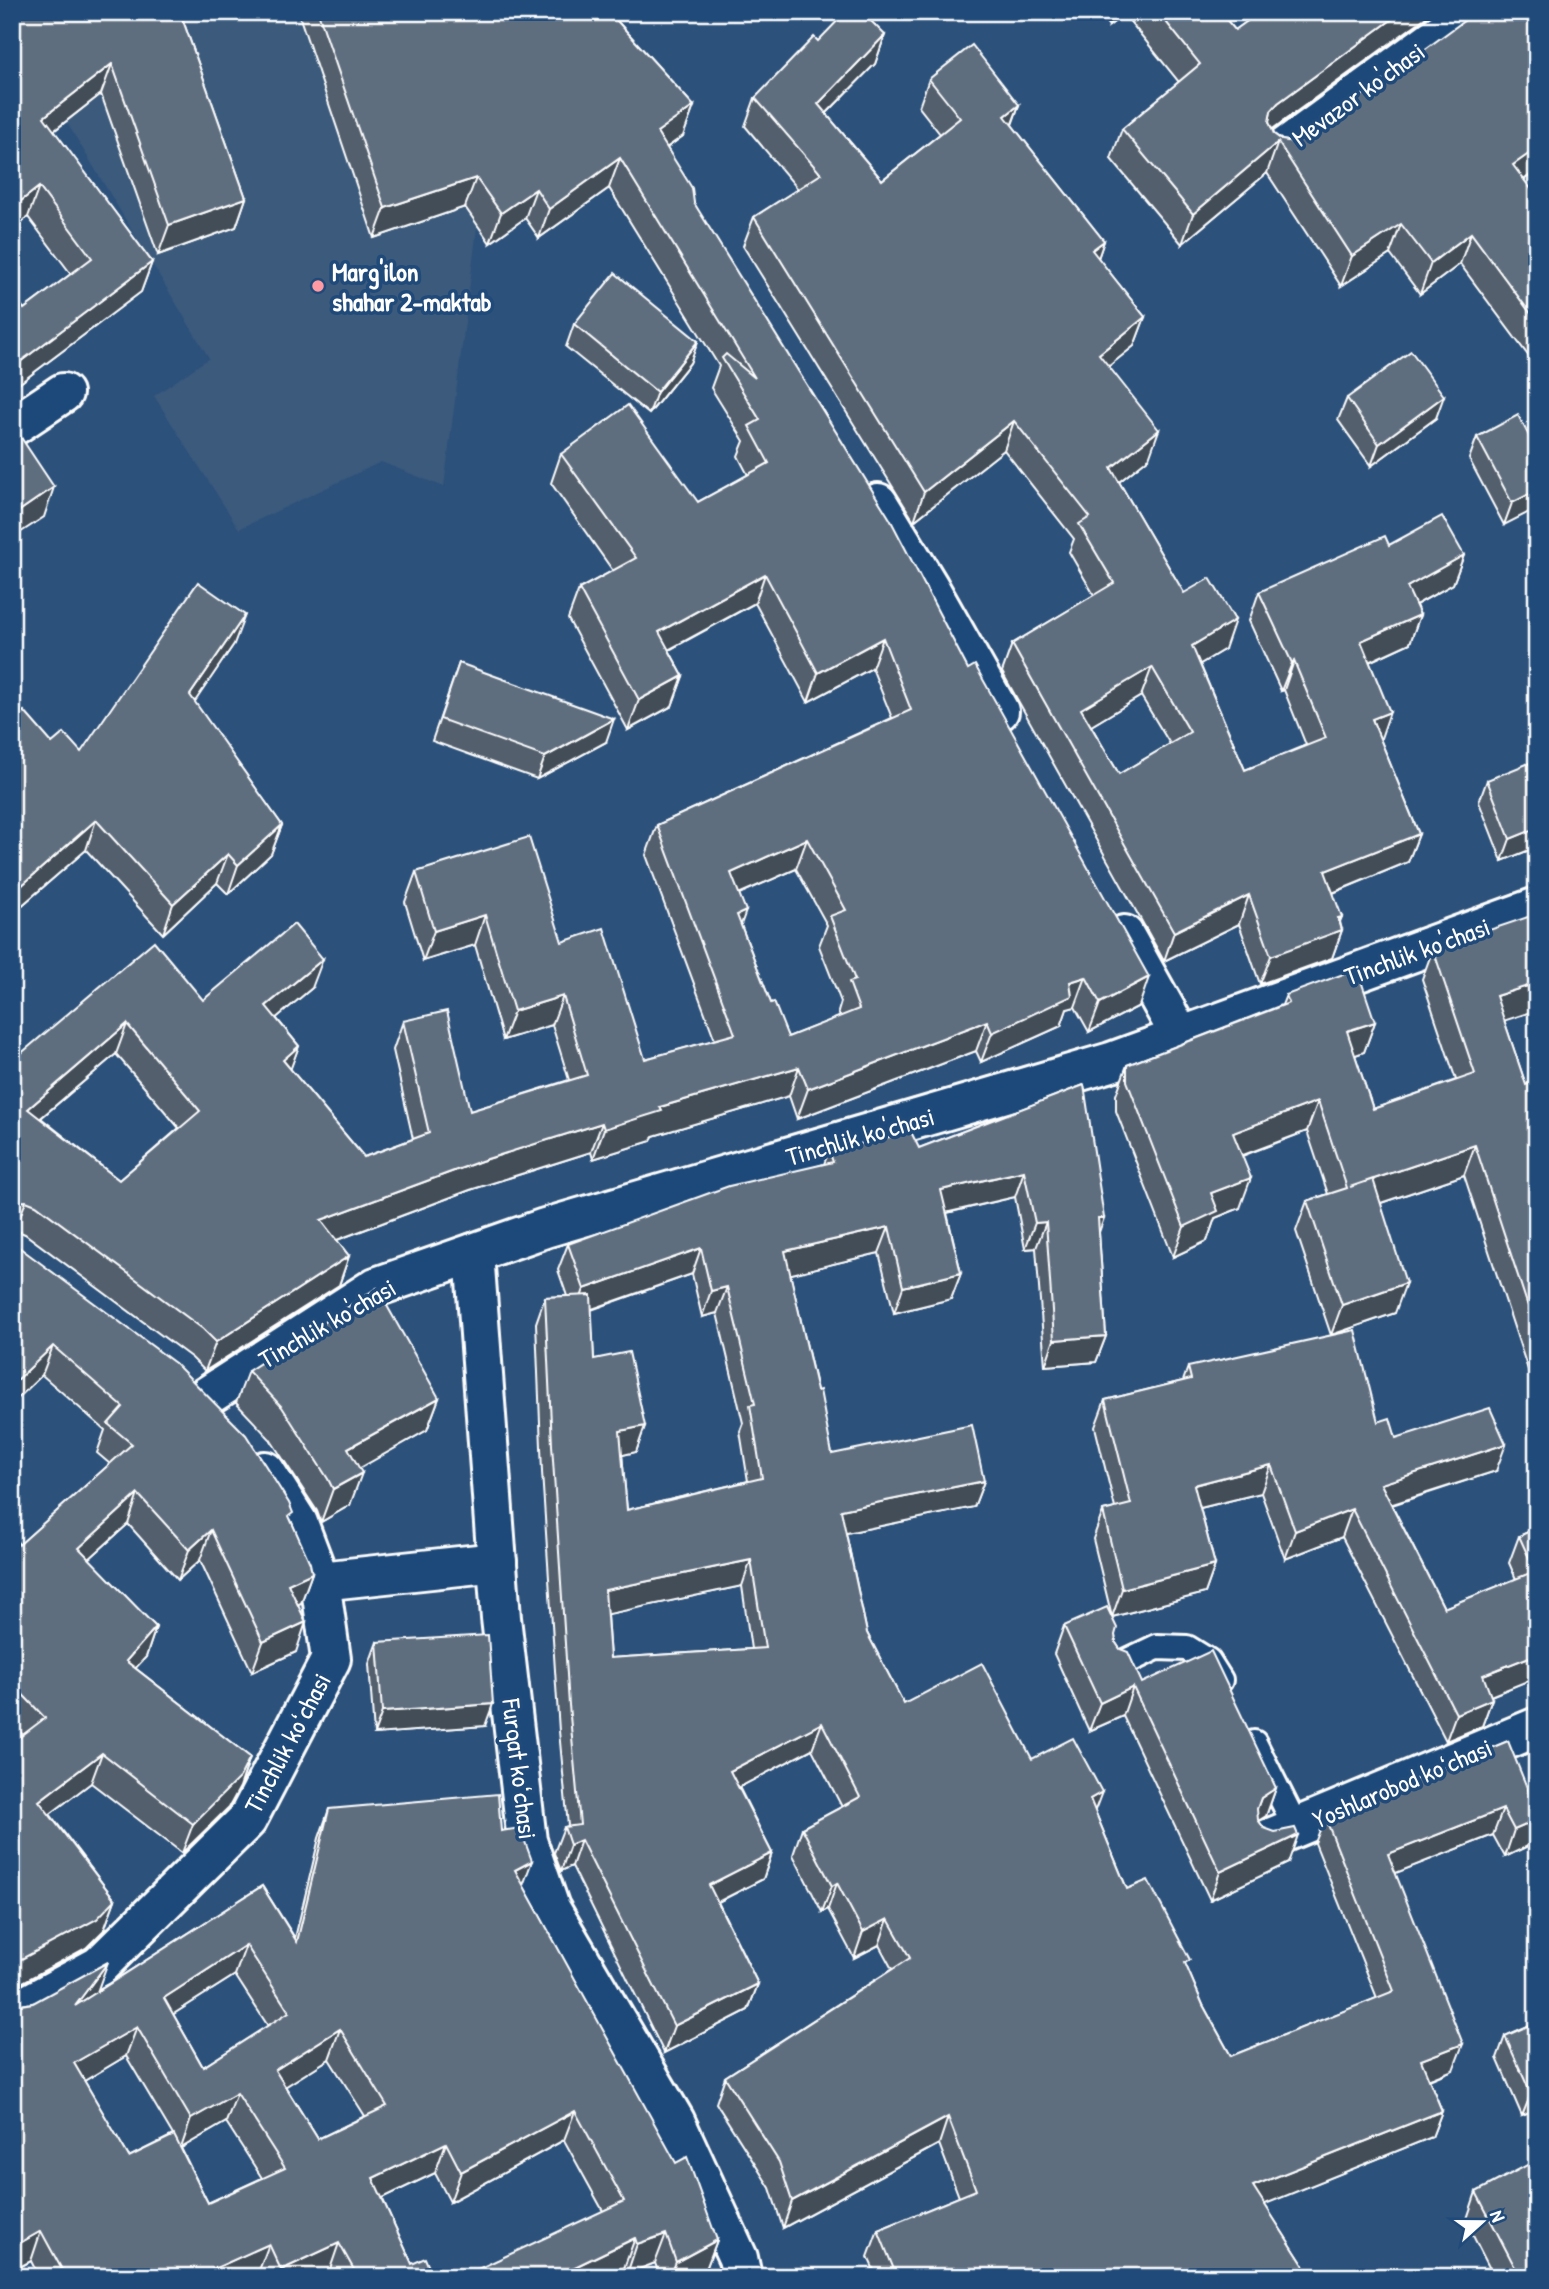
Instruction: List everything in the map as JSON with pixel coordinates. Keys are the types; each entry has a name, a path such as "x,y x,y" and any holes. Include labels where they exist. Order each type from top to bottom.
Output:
{"street":[{"name":"Mevazor ko'chasi","path":"1280,151 1470,12"},
{"path":"12,426 63,393"},
{"path":"856,469 929,587 1018,745"},
{"path":"1106,903 1181,1037"},
{"name":"Tinchlik ko'chasi","path":"212,1411 376,1287 545,1228 1111,1062 1537,907"},
{"name":"Furqat koʻchasi","path":"474,1253 501,1618 527,1840 550,1908 675,2121 738,2259 742,2277"},
{"name":"Tinchlik koʻchasi","path":"12,2013 99,1966 247,1820 331,1659 320,1581 298,1523 252,1451 212,1411"},
{"path":"320,1581 497,1562"},
{"name":"Yoshlarobod koʻchasi","path":"1282,1833 1537,1727"}],"lane":[{"path":"1119,1665 1157,1647 1187,1648 1209,1661 1232,1701"},
{"path":"1244,1724 1282,1833"}],"shaded area":[{"name":"Marg'ilon shahar 2-maktab","path":"12,12 405,12 479,213 444,487 381,462 239,529 154,396 209,358 20,45"}],"building":[{"path":"12,12 180,12 246,198 169,225 112,64 44,117 152,262 12,368 12,293 24,309 92,258 39,187 12,208"},
{"path":"318,12 609,12 694,106 657,132 692,188 694,203 890,519 968,669 975,665 1149,977 1100,1003 1086,977 1070,982 1072,996 992,1033 987,1021 808,1089 799,1067 660,1107 662,1111 604,1129 602,1123 481,1161 321,1220 349,1256 216,1342 203,1329 36,1205 26,1201 12,1204 12,1061 154,941 203,1000 294,924 323,959 266,1006 299,1046 283,1060 364,1157 429,1133 403,1021 447,1011 470,1111 587,1075 563,996 514,1011 485,915 434,931 416,872 529,837 562,942 604,928 645,1059 735,1034 657,825 911,710 883,638 818,673 765,574 659,632 683,676 639,700 579,589 636,558 561,454 628,405 698,502 769,463 749,426 760,420 722,358 726,354 755,378 620,158 549,209 536,189 501,213 476,178 385,208","holes":["807,839 846,910 830,916 855,980 849,982 859,1009 788,1037 774,1002 771,1003 737,915 746,911 731,873","127,1024 200,1111 119,1180 28,1109"]},
{"path":"846,12 862,12 885,35 818,104 882,180 960,118 929,79 972,45 1019,105 1005,116 1104,241 1092,250 1145,317 1099,354 1159,430 1111,468 1184,593 1210,578 1235,620 1192,646 1245,770 1326,738 1294,661 1292,663 1259,592 1385,536 1389,545 1442,516 1464,555 1407,587 1420,615 1361,641 1390,712 1372,719 1419,834 1325,871 1342,917 1338,918 1342,930 1271,956 1249,895 1174,932 1012,644 1114,583 1079,524 1090,517 1014,421 924,492 754,217 821,174 755,98 814,37 818,41","holes":["1152,667 1190,732 1119,774 1081,709"]},
{"path":"1158,12 1220,12 1235,30 1260,12 1402,12 1278,103 1271,111 1269,122 1274,134 1282,140 1293,142 1304,138 1476,12 1537,12 1537,148 1513,165 1537,197 1537,322 1471,233 1431,263 1401,224 1352,256 1278,142 1193,214 1122,129 1200,64"},
{"path":"615,273 698,341 657,392 574,324"},
{"path":"1411,351 1444,396 1379,444 1347,398"},
{"path":"1518,415 1537,451 1537,490 1512,503 1477,437"},
{"path":"12,424 54,487 12,516"},
{"path":"198,582 245,615 190,695 282,825 238,865 228,854 173,904 96,820 12,894 12,721 24,711 52,743 64,733 81,752"},
{"path":"459,663 614,719 545,757 440,719"},
{"path":"1537,760 1537,828 1510,839 1487,780"},
{"path":"1537,914 1537,983 1496,996 1526,1085 1537,1081 1537,1334 1475,1145 1373,1179 1406,1283 1342,1305 1307,1201 1347,1188 1318,1101 1233,1133 1251,1178 1211,1193 1218,1211 1184,1227 1127,1081 1127,1065 1289,1003 1286,995 1357,969 1375,1022 1347,1031 1373,1109 1475,1074 1433,949"},
{"path":"1084,1085 1104,1218 1098,1218 1106,1336 1054,1340 1046,1222 1035,1223 1024,1171 941,1190 961,1273 903,1287 889,1227 785,1251 817,1391 820,1390 832,1454 972,1425 984,1481 841,1510 867,1633 904,1704 982,1663 1032,1759 1073,1738 1102,1792 1090,1799 1127,1889 1148,1880 1190,1960 1185,1963 1203,2005 1231,2056 1394,1991 1325,1817 1508,1741 1537,1812 1537,1820 1514,1830 1503,1809 1388,1854 1463,2044 1421,2060 1442,2111 1253,2186 1311,2277 897,2277 878,2230 976,2190 948,2117 792,2201 779,2162 725,2077 910,1958 888,1919 863,1932 837,1883 832,1886 802,1828 860,1797 822,1723 730,1771 772,1853 709,1885 758,1984 674,2026 581,1840 570,1845 564,1827 580,1825 569,1705 545,1297 591,1295 594,1359 629,1352 645,1426 620,1431 627,1510 762,1478 750,1405 755,1404 727,1287 711,1291 701,1248 584,1289 568,1244 729,1186 833,1162 829,1151 911,1132 919,1148","holes":["751,1560 765,1648 610,1658 605,1590"]},
{"path":"12,1242 175,1363 246,1435 289,1503 293,1513 289,1516 312,1573 288,1584 306,1622 263,1642 211,1530 189,1550 138,1494 79,1548 156,1627 126,1661 250,1757 240,1777 193,1824 102,1753 39,1801 115,1900 97,1919 12,1964 12,1743 45,1718 12,1683 12,1533 19,1545 132,1444 108,1424 123,1407 53,1346 12,1385"},
{"path":"377,1288 439,1398 348,1448 362,1473 333,1489 282,1407 248,1371"},
{"path":"1355,1330 1378,1422 1390,1418 1396,1438 1490,1408 1506,1444 1381,1484 1444,1608 1535,1571 1519,1536 1537,1528 1537,1654 1483,1675 1492,1699 1456,1714 1352,1509 1295,1531 1271,1465 1194,1485 1215,1565 1122,1589 1103,1511 1131,1504 1105,1400 1191,1379 1188,1367"},
{"path":"1107,1607 1117,1628 1116,1643 1120,1649 1128,1652 1142,1683 1211,1651 1276,1788 1261,1798 1257,1809 1258,1820 1264,1828 1275,1832 1295,1828 1298,1835 1220,1872 1133,1687 1100,1703 1064,1626"},
{"path":"488,1635 493,1704 382,1712 377,1642"},
{"path":"498,1794 501,1831 520,1828 532,1861 515,1870 676,2163 687,2157 717,2240 676,2262 666,2234 637,2244 635,2238 554,2277 461,2277 624,2201 575,2111 461,2172 446,2143 373,2178 412,2264 425,2258 433,2277 358,2277 339,2243 281,2270 269,2244 196,2277 66,2277 41,2231 20,2243 12,2229 12,2002 21,2005 33,2003 108,1962 75,2006 262,1886 297,1942 329,1809","holes":["246,1945 289,2012 203,2067 164,1998","137,2027 191,2119 237,2093 285,2168 208,2203 174,2135 129,2157 74,2063","340,2029 387,2106 318,2139 275,2070"]},
{"path":"1537,2022 1537,2091 1531,2094 1505,2036"},
{"path":"1533,2162 1537,2169 1537,2277 1520,2277 1476,2192"}],"place":[{"name":"Marg'ilon shahar 2-maktab","path":"318,286"}]}
